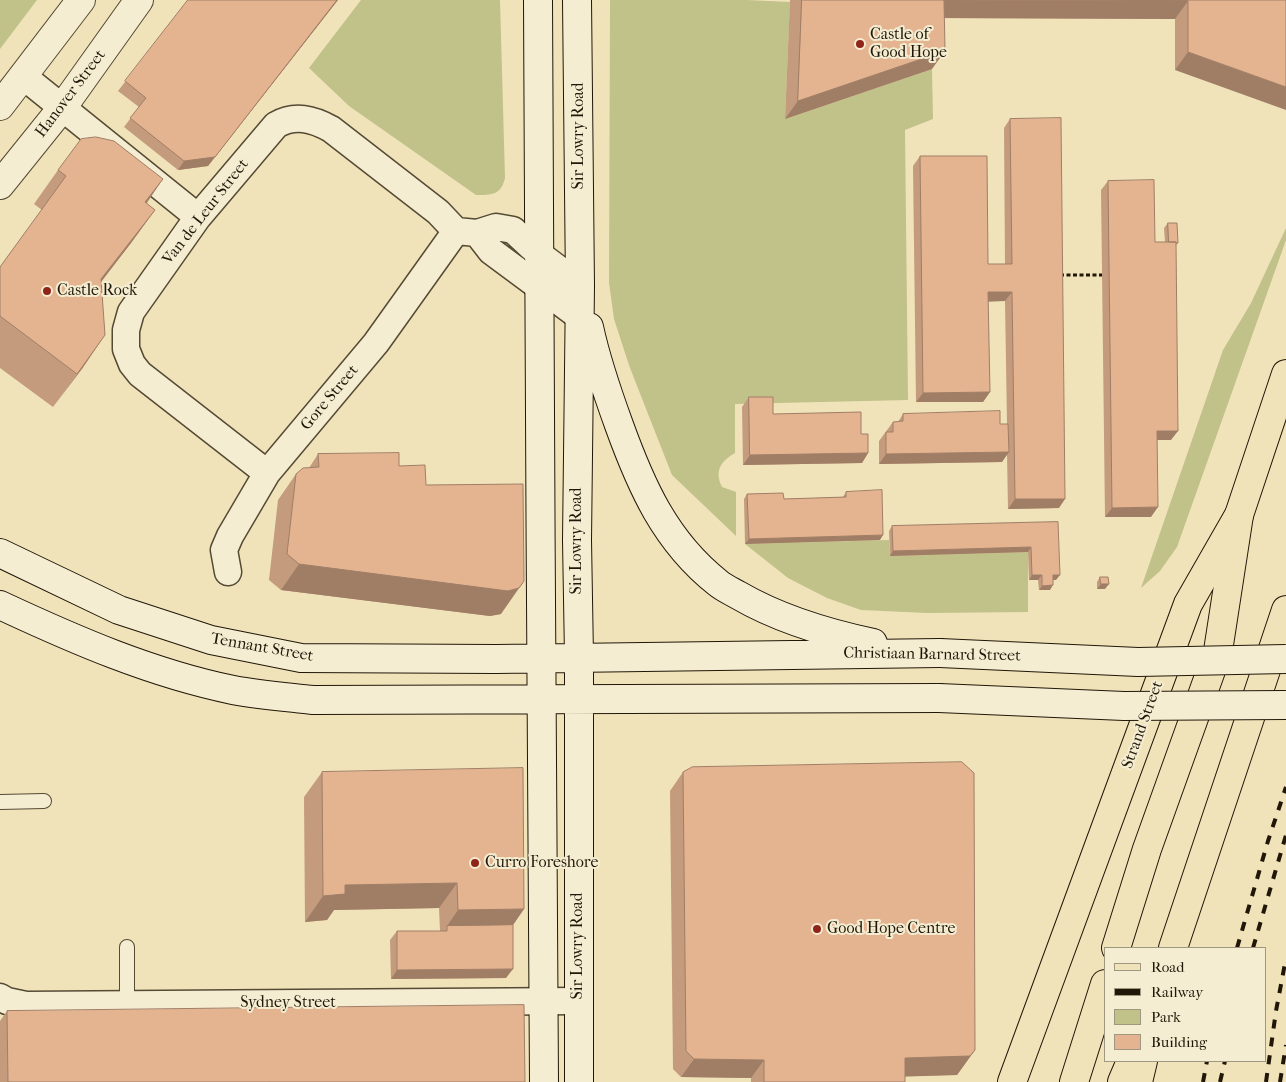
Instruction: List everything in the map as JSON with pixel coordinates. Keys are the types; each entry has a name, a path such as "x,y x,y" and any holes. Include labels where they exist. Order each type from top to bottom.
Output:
{"main road":[{"path":"0,106 81,0"},
{"name":"Hanover Street","path":"0,185 62,108 139,0"},
{"path":"538,0 544,1082"},
{"name":"Sir Lowry Road","path":"577,0 580,285 577,540 579,657 579,1082"},
{"path":"580,285 602,378 634,465 660,519 688,556 719,584 759,607 797,622 858,640 931,653"},
{"name":"Strand Street","path":"1012,1082 1188,604 1239,515 1286,374"},
{"path":"1116,947 1147,849 1218,650 1239,515"},
{"path":"541,540 577,540"},
{"name":"Tennant Street","path":"0,553 127,613 211,640 301,658 579,657"},
{"path":"0,606 75,640 133,662 189,679 234,690 313,700 939,698 1124,706 1286,705"},
{"path":"1173,947 1286,610"},
{"name":"Christiaan Barnard Street","path":"579,657 931,653 1138,662 1286,659"},
{"path":"1074,1082 1104,987"},
{"path":"1122,1082 1131,1062"},
{"path":"1138,1082 1143,1062"}],"street":[{"path":"23,76 198,218"},
{"name":"Van de Leur Street","path":"267,473 140,374 132,364 126,349 126,330 131,312 198,218 276,125 292,119 306,119 331,129 438,212 580,317"},
{"path":"467,232 496,227 513,230 540,255 580,285"},
{"name":"Gore Street","path":"228,572 224,550 230,536 267,473 467,232"},
{"name":"Sydney Street","path":"0,997 26,1005 134,1009 578,1001"}],"lane":[{"path":"0,802 44,801"},
{"path":"127,947 134,1009"}],"path":[{"path":"1056,275 1102,275"}],"green space":[{"path":"0,0 37,0 0,49"},
{"path":"361,0 500,0 505,178 498,191 491,194 476,195 349,106 309,68"},
{"path":"610,0 747,0 790,2 785,119 932,69 933,119 905,130 908,400 735,404 735,453 726,459 720,467 719,476 722,487 736,492 736,536 672,475 630,368 614,319 609,283"},
{"path":"1286,228 1286,240 1177,547 1160,571 1141,588 1223,350 1251,303"},
{"path":"889,540 890,556 1028,552 1028,612 927,613 861,610 827,598 788,578 745,544"}],"building":[{"path":"188,0 337,0 215,157 184,161 130,118 146,98 125,81"},
{"path":"802,0 944,0 945,51 798,101"},
{"path":"944,0 1286,0 1286,87 1188,52 1188,1"},
{"path":"1061,118 1065,499 1015,499 1012,292 988,292 990,392 923,393 920,156 987,156 988,264 1012,264 1010,119"},
{"name":"Castle Rock","path":"96,137 114,141 163,179 145,202 155,210 101,279 105,335 77,374 0,316 0,267 66,176 58,170 81,139"},
{"path":"1154,180 1155,242 1176,242 1178,431 1157,431 1158,507 1112,508 1108,181"},
{"path":"1168,223 1177,223 1178,243 1169,242"},
{"path":"749,397 773,397 773,414 861,412 861,434 868,434 868,453 750,455"},
{"path":"1000,411 1000,424 1008,424 1009,452 886,454 886,432 893,432 893,422 903,421 903,414"},
{"path":"399,453 399,466 425,465 426,485 523,484 524,581 519,588 508,591 299,564 287,554 296,474 303,468 319,467 318,454"},
{"path":"882,490 883,535 749,539 747,494 783,493 784,499 846,497 846,492"},
{"path":"1058,522 1060,575 1053,575 1053,585 1042,586 1042,575 1032,575 1031,547 893,551 892,526"},
{"path":"1100,577 1108,577 1109,584 1101,584"},
{"name":"Good Hope Centre","path":"962,762 974,773 975,1050 970,1056 905,1058 905,1082 764,1082 764,1060 694,1059 686,1051 683,772 692,767"},
{"path":"523,768 524,909 458,910 457,883 345,885 345,894 323,896 322,772"},
{"path":"513,925 513,969 397,970 397,931 447,931 447,926"},
{"path":"524,1005 525,1082 8,1082 7,1011"}],"railway":[{"path":"1237,947 1286,787"},
{"path":"1253,947 1286,835"},
{"path":"1266,1082 1286,958"},
{"path":"1280,1082 1286,1045"},
{"path":"1203,1082 1207,1062"},
{"path":"1220,1082 1225,1062"}],"place":[{"name":"Castle of Good Hope","path":"860,44"},
{"name":"Castle Rock","path":"47,291"},
{"name":"Curro Foreshore","path":"475,863"},
{"name":"Good Hope Centre","path":"817,929"}]}
